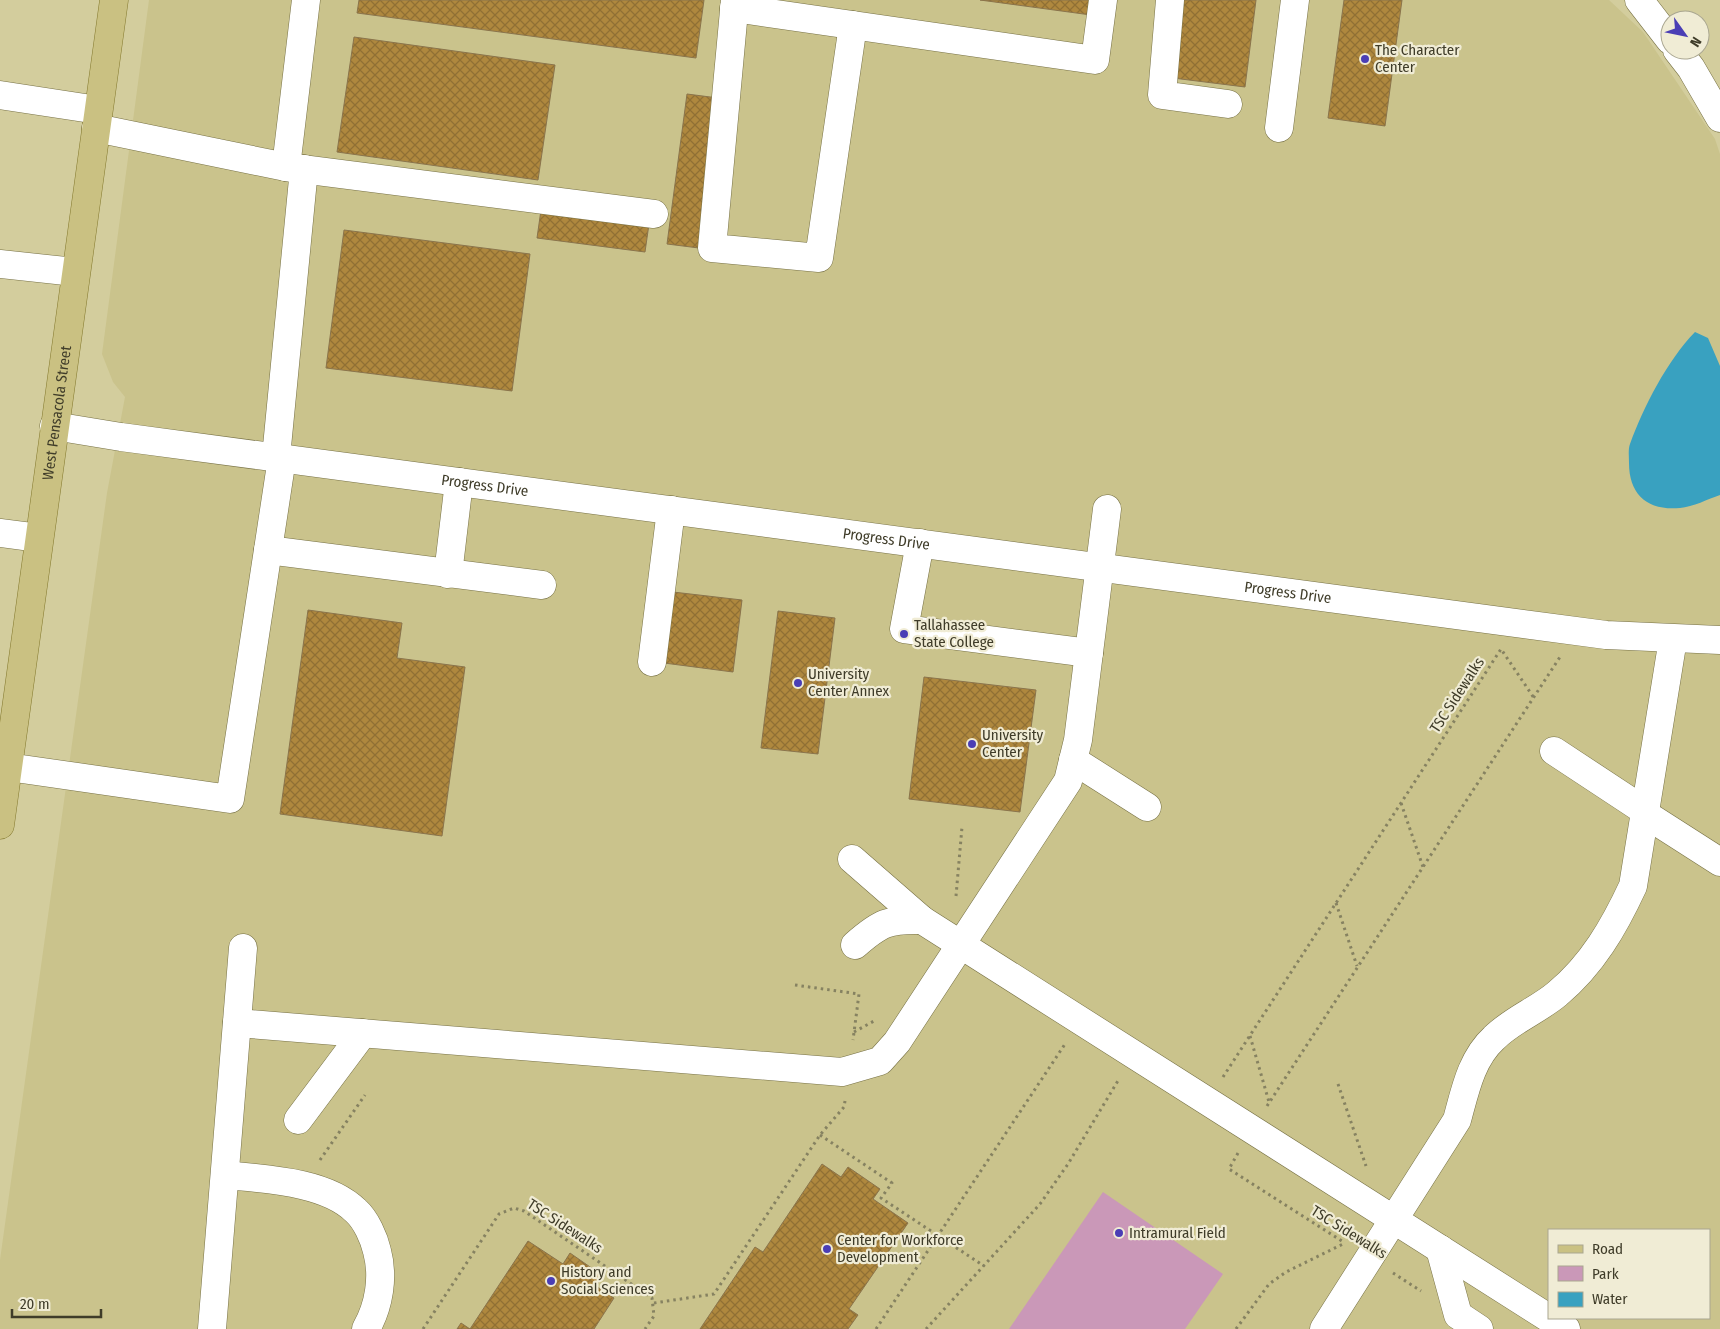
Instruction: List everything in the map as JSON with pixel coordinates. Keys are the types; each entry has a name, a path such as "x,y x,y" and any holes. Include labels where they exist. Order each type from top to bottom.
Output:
{"main road":[{"name":"West Pensacola Street","path":"0,825 114,0"}],"street":[{"path":"8,767 230,799 268,550 279,458 306,0"},
{"path":"853,25 819,258 712,248 734,4 853,25 1095,60 1104,0"},
{"path":"1170,0 1162,95 1228,104"},
{"path":"1279,128 1295,0"},
{"path":"1639,0 1660,27"},
{"path":"1685,60 1720,118"},
{"path":"0,95 295,168 654,214"},
{"path":"0,264 75,272"},
{"name":"Progress Drive","path":"54,426 279,458 1606,635 1720,640"},
{"path":"448,574 459,482"},
{"path":"237,1023 849,1072 880,1061 897,1042 1068,781 1073,760 1088,653 1106,509"},
{"path":"652,662 671,510"},
{"path":"0,533 39,538"},
{"path":"920,544 904,629 1088,653"},
{"path":"268,550 542,585"},
{"path":"1324,1329 1457,1120 1467,1081 1478,1058 1494,1038 1557,994 1582,970 1614,925 1633,886 1672,639"},
{"path":"1554,751 1720,862"},
{"path":"1073,760 1147,807"},
{"path":"852,859 922,920 1207,1102 1247,1138 1367,1203 1548,1318"},
{"path":"854,945 876,926 898,919 922,920"},
{"path":"212,1329 243,948"},
{"path":"298,1120 363,1033"},
{"path":"225,1175 273,1180 315,1189 337,1198 356,1211 375,1244 380,1262 380,1292 373,1317 366,1329"},
{"path":"1440,1249 1458,1316 1479,1329"},
{"path":"1550,1319 1566,1329"}],"path":[{"name":"TSC Sidewalks","path":"1207,1102 1500,649 1534,698"},
{"path":"1247,1138 1561,656"},
{"path":"1401,802 1423,867"},
{"path":"955,906 962,827"},
{"path":"1336,903 1357,967"},
{"path":"645,1329 654,1316 654,1303 714,1294 820,1134 844,1108 859,994 795,986"},
{"path":"854,1032 878,1020"},
{"path":"1250,1035 1269,1102"},
{"path":"876,1329 1070,1037"},
{"path":"926,1329 1040,1204 1068,1164 1123,1072"},
{"path":"1338,1084 1367,1170 1367,1203"},
{"path":"820,1134 892,1183 881,1198 984,1266"},
{"name":"TSC Sidewalks","path":"1247,1138 1228,1169 1429,1295"},
{"name":"TSC Sidewalks","path":"423,1329 499,1214 514,1208 524,1211 645,1292 652,1298 654,1303"},
{"path":"1236,1329 1269,1284 1286,1272 1345,1243"}],"shaded area":[{"name":"Tallahassee State College","path":"149,0 1609,0 1643,32 1660,60 1662,60 1715,139 1720,154 1720,1329 0,1329 0,1260 107,493 125,397 113,382 102,354"}],"green space":[{"name":"Intramural Field","path":"1103,1192 1223,1274 1185,1329 1009,1329"}],"water":[{"path":"1695,332 1708,338 1720,366 1720,495 1695,505 1680,508 1659,507 1643,499 1632,484 1629,446 1657,385 1675,356"}],"building":[{"path":"359,0 704,0 696,58 357,13"},
{"path":"980,0 1093,0 1091,15"},
{"path":"1183,0 1256,0 1245,87 1173,78"},
{"name":"The Character Center","path":"1344,0 1402,0 1385,126 1328,118"},
{"path":"354,37 555,65 538,180 337,152"},
{"path":"687,94 718,98 699,248 667,244"},
{"path":"541,210 649,224 645,252 537,238"},
{"path":"344,230 530,254 512,391 326,368"},
{"path":"673,592 742,600 733,672 664,663"},
{"path":"308,610 402,623 397,658 465,667 442,836 280,814"},
{"name":"University Center Annex","path":"778,611 835,618 818,754 761,748"},
{"name":"University Center","path":"924,677 1036,690 1020,812 909,799"},
{"name":"Center for Workforce Development","path":"822,1164 841,1177 848,1167 880,1189 873,1199 908,1223 849,1309 858,1315 848,1329 700,1329 755,1247 763,1252"},
{"name":"History and Social Sciences","path":"528,1241 563,1264 570,1253 603,1276 596,1286 614,1298 594,1329 470,1329"},
{"path":"461,1323 470,1329 457,1329"}],"place":[{"name":"The Character Center","path":"1365,59"},
{"name":"Tallahassee State College","path":"904,634"},
{"name":"University Center Annex","path":"798,683"},
{"name":"University Center","path":"972,744"},
{"name":"Intramural Field","path":"1119,1233"},
{"name":"Center for Workforce Development","path":"827,1249"},
{"name":"History and Social Sciences","path":"551,1281"}]}
